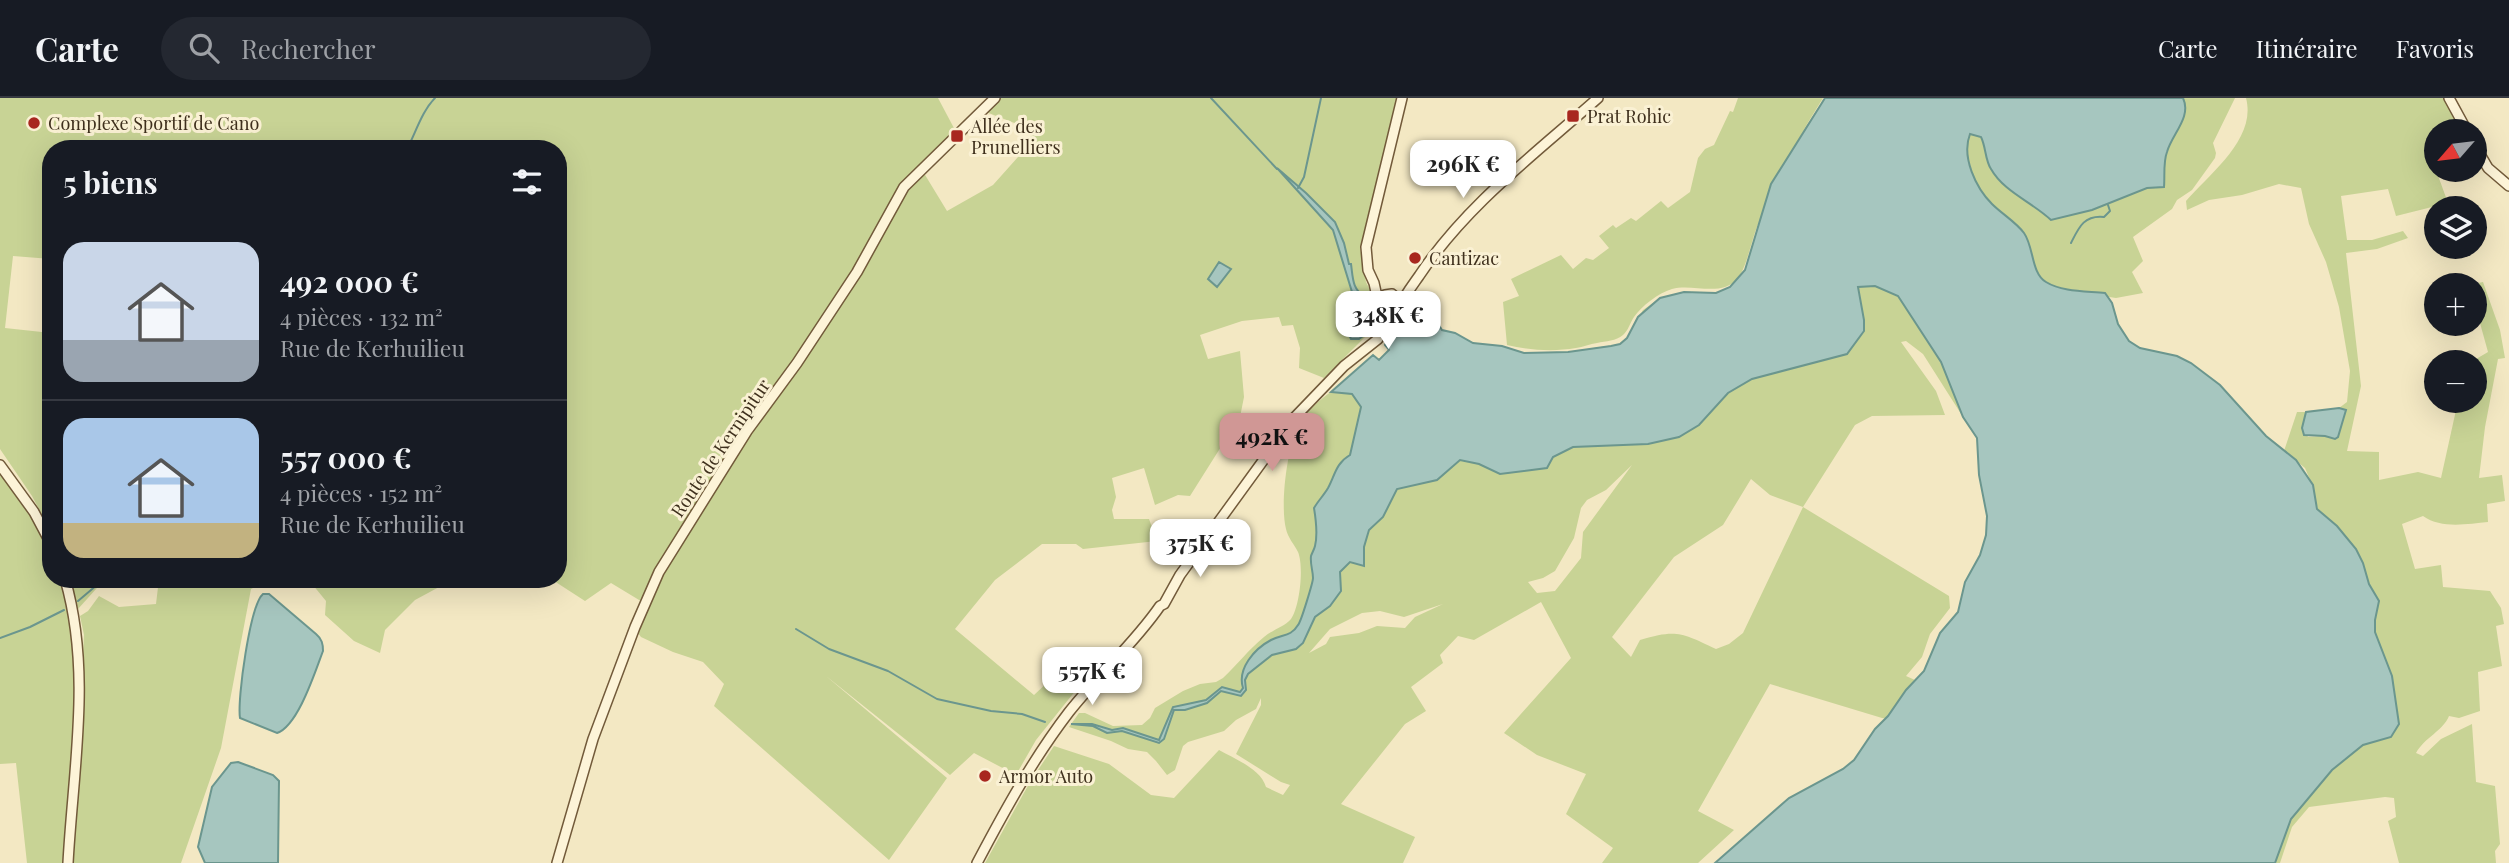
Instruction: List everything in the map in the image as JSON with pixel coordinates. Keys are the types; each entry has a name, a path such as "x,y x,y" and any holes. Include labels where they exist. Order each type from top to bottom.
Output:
{"main road":[{"name":"Route de Kernipitur","path":"557,863 593,739 635,627 659,572 747,431 797,363 857,272 904,187 995,98"},
{"path":"977,863 1029,769 1065,718 1171,596 1196,555 1294,418 1359,353 1378,330 1379,306 1368,270 1366,247 1402,98"},
{"path":"1359,353 1378,339 1409,289 1454,229 1539,148 1598,98"},
{"path":"2450,100 2460,119"},
{"path":"2487,166 2509,186"},
{"path":"1374,284 1399,300 1397,311"},
{"path":"1379,306 1384,295 1409,289"},
{"path":"1379,306 1388,315 1397,311"},
{"path":"1,467 42,527"},
{"path":"67,588 77,631 80,674 68,863"}],"green space":[{"path":"0,98 938,98 955,130 919,165 947,211 993,185 1034,139 1017,124 986,112 998,98 1397,98 1360,248 1370,290 1371,322 1374,328 1324,378 1299,368 1300,348 1293,325 1282,326 1279,317 1242,321 1200,335 1208,359 1240,351 1244,397 1239,422 1190,496 1178,495 1155,505 1144,468 1112,478 1116,497 1112,510 1114,519 1149,519 1157,541 1083,549 1076,544 1042,544 995,580 955,629 1034,695 1065,666 1088,675 1036,740 1016,775 974,753 950,775 826,676 947,778 889,860 714,706 724,684 703,662 641,637 638,633 649,606 611,583 585,601 565,588 567,140 42,140 42,258 13,256 5,328 42,332 42,515 0,449"},
{"path":"1738,98 1823,98 1804,129 1825,98 2235,98 2213,143 2215,158 2192,190 2177,200 2172,209 2133,237 2143,261 2132,272 2143,293 2116,298 2103,296 2041,392 2006,351 2009,329 2006,309 1972,211 1953,188 1938,178 1904,170 1886,172 1851,185 1805,218 1795,233 1769,289 1761,320 1699,328 1668,347 1654,364 1615,386 1573,404 1503,410 1482,393 1464,406 1458,407 1424,400 1419,403 1415,412 1413,437 1392,451 1366,485 1345,491 1334,500 1349,529 1343,537 1322,552 1330,575 1329,591 1310,601 1306,611 1307,619 1297,636 1268,645 1255,662 1270,647 1297,641 1309,624 1314,603 1333,590 1334,575 1326,553 1346,541 1352,527 1339,499 1347,493 1362,491 1370,486 1378,471 1388,465 1399,449 1418,438 1421,422 1418,410 1422,404 1449,411 1461,411 1480,396 1504,417 1516,420 1580,412 1598,407 1648,380 1697,342 1712,337 1756,337 1771,331 1778,319 1782,296 1800,260 1826,227 1842,213 1878,196 1898,193 1940,199 1954,217 1977,282 1985,320 1975,358 1989,380 2008,401 1963,417 1923,354 1906,341 1901,342 1936,391 1945,415 1872,416 1855,425 1803,507 1949,596 1950,608 1930,634 1922,657 1906,676 1924,684 1900,699 1898,715 1892,719 1770,684 1698,811 1734,830 1698,863 1602,863 1613,848 1566,814 1586,774 1537,755 1504,733 1571,658 1541,602 1474,640 1458,636 1440,655 1443,663 1411,687 1426,711 1405,724 1341,804 1415,837 1403,863 985,863 1030,782 1054,746 1109,764 1151,795 1174,798 1219,750 1247,765 1259,775 1266,787 1283,795 1290,785 1236,754 1261,705 1261,698 1256,709 1236,720 1224,731 1183,746 1175,770 1167,775 1147,752 1128,749 1069,727 1079,713 1085,713 1113,726 1142,725 1150,718 1155,708 1183,691 1223,678 1267,635 1291,619 1299,596 1301,576 1300,558 1284,519 1285,478 1293,438 1312,407 1355,374 1373,355 1380,360 1389,350 1386,343 1414,303 1431,313 1442,330 1455,333 1473,343 1502,346 1524,353 1568,352 1620,344 1627,338 1643,310 1660,298 1684,292 1716,293 1730,287 1738,278 1731,284 1716,289 1680,288 1667,291 1646,304 1625,333 1614,340 1559,350 1507,345 1503,302 1519,296 1511,279 1561,255 1573,269 1586,258 1593,260 1609,248 1599,236 1613,225 1616,228 1631,218 1636,221 1661,201 1668,208 1690,192 1698,158 1705,149 1714,145","holes":["1759,222 1745,270 1738,278 1747,259","1632,465 1583,532 1581,558 1555,591 1537,593 1528,582 1555,571 1574,538 1581,508 1587,500 1606,490","1751,479 1770,495 1803,507 1743,633 1729,644 1716,649 1679,634 1652,637 1640,640 1631,657 1612,637 1674,557 1723,525","1443,604 1415,617 1405,628 1377,626 1359,633 1330,637 1326,644 1309,653 1330,629 1362,613 1380,611 1404,617"]},
{"path":"2246,98 2445,98 2457,119 2424,119 2424,182 2440,182 2445,196 2424,196 2424,209 2396,216 2388,189 2341,196 2347,240 2372,240 2403,231 2408,238 2377,249 2346,253 2361,386 2347,451 2379,452 2379,480 2418,472 2441,478 2455,413 2487,413 2488,352 2484,336 2487,336 2487,293 2500,330 2505,358 2498,359 2485,427 2479,478 2502,475 2505,501 2487,504 2488,522 2446,524 2423,516 2402,524 2415,569 2441,565 2443,587 2490,591 2501,608 2504,624 2496,626 2502,666 2478,672 2480,711 2459,718 2449,716 2443,726 2416,753 2423,756 2441,739 2472,724 2476,782 2495,786 2500,844 2495,851 2496,863 2399,863 2388,821 2396,817 2394,798 2385,797 2309,807 2292,827 2280,863 2256,863 2379,655 2373,626 2377,597 2370,591 2320,517 2305,468 2284,451 2297,412 2306,412 2302,428 2308,437 2325,436 2333,439 2346,411 2339,408 2347,402 2350,371 2339,307 2326,262 2309,224 2301,188 2279,184 2242,195 2209,200 2187,210 2186,201 2229,155 2238,141 2248,113"},
{"path":"0,473 30,511 42,531 42,588 64,588 70,616 76,679 65,863 27,863 16,763 0,764"},
{"path":"72,588 97,588 78,609"},
{"path":"158,588 253,588 221,748 181,863 73,863 84,635 80,616 88,611 99,596 119,607 156,604"},
{"path":"315,588 437,588 415,600 385,630 380,653 354,641 325,615 326,601"}],"water":[{"path":"1825,98 2183,98 2185,112 2169,145 2164,187 2147,188 2092,210 2051,220 1997,177 1989,165 1981,137 1970,134 1967,152 1972,172 1981,190 1992,204 2024,233 2041,278 2059,288 2105,293 2112,303 2118,324 2129,341 2140,348 2177,356 2220,385 2266,436 2296,460 2313,485 2317,509 2337,526 2356,549 2363,563 2369,584 2379,601 2375,632 2392,676 2399,724 2391,737 2363,745 2332,770 2291,819 2275,863 1715,863 1789,798 1843,769 1854,760 1875,729 1924,671 1940,633 1958,612 1965,582 1980,555 1986,535 1987,516 1979,475 1977,438 1963,417 1941,362 1898,296 1875,286 1858,287 1864,331 1847,354 1752,379 1728,393 1699,425 1679,437 1648,444 1573,447 1553,457 1547,468 1500,474 1479,464 1460,460 1437,480 1397,489 1383,517 1369,530 1364,547 1364,566 1350,562 1340,572 1341,591 1330,606 1315,617 1303,643 1296,649 1272,655 1248,674 1245,680 1246,690 1241,696 1221,691 1207,703 1185,710 1174,710 1164,739 1159,743 1122,731 1107,733 1093,726 1071,724 1092,724 1112,730 1123,728 1159,740 1173,707 1206,700 1222,687 1240,692 1243,688 1242,674 1253,654 1271,640 1295,629 1302,617 1313,578 1311,556 1317,532 1314,508 1339,466 1350,455 1361,407 1352,394 1331,392 1373,355 1379,360 1389,350 1385,345 1414,303 1431,313 1442,330 1455,333 1473,343 1502,346 1524,353 1568,352 1620,344 1627,338 1638,317 1660,298 1684,292 1716,293 1730,287 1745,270 1771,184"},
{"path":"1277,168 1335,222 1351,264 1355,287 1365,297 1363,301 1372,319 1367,333 1359,339 1351,339 1344,324 1356,318 1360,324 1363,322 1333,230"},
{"path":"1219,262 1231,269 1217,287 1208,279"},
{"path":"2339,408 2346,410 2338,437 2335,439 2304,435 2302,428 2306,412"},
{"path":"263,594 269,594 316,634 323,646 299,710 285,728 277,733 240,718 249,633 253,615"},
{"path":"238,762 273,775 279,781 278,863 205,863 198,847 212,787 231,763"}],"waterway":[{"path":"411,140 435,98"},
{"path":"1211,98 1277,169"},
{"path":"1298,188 1304,177 1321,98"},
{"path":"2071,243 2083,223 2092,218 2104,217 2110,211 2108,205"},
{"path":"78,601 93,588"},
{"path":"0,638 64,610"},
{"path":"796,629 829,649 888,671 937,699 991,711 1022,714 1045,722"}],"place":[{"name":"Prat Rohic","path":"1573,116"},
{"name":"Complexe Sportif de Cano","path":"34,123"},
{"name":"Allée des Prunelliers","path":"957,136"},
{"name":"Cantizac","path":"1415,258"},
{"name":"Armor Auto","path":"985,776"}]}
